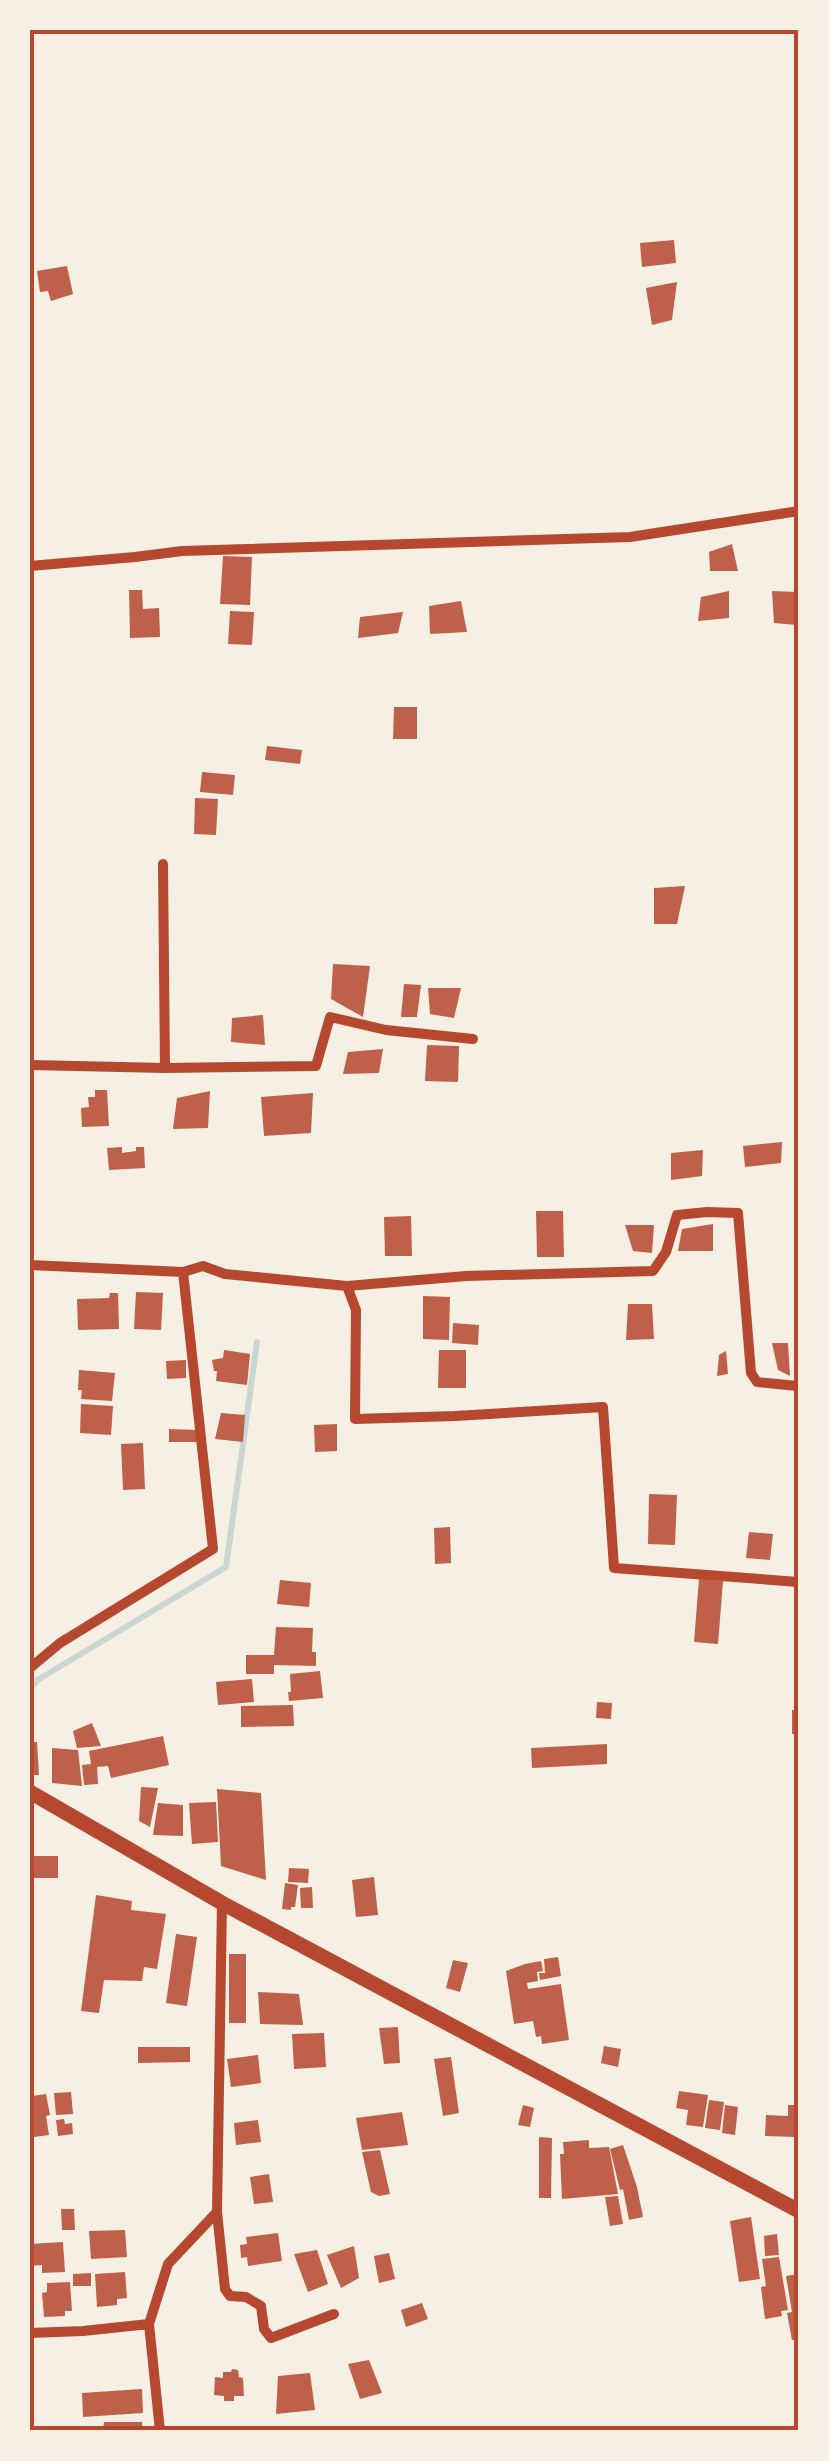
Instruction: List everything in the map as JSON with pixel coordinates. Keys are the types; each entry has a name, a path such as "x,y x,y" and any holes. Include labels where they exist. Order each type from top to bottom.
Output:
{"main road":[{"path":"30,1792 222,1903 799,2211"}],"street":[{"path":"30,566 182,551 630,537 799,510"},
{"path":"163,864 166,1068"},
{"path":"30,1065 316,1066 330,1017 386,1030 472,1039"},
{"path":"30,1265 183,1272 203,1266 225,1274 346,1286 466,1276 653,1271 666,1252 677,1215 738,1213 751,1373 757,1382 797,1386 799,1382"},
{"path":"30,1668 60,1643 213,1549 183,1272"},
{"path":"346,1286 356,1310 355,1419 602,1407 614,1568 799,1582"},
{"path":"222,1903 217,2212 225,2289 230,2296 246,2297 261,2306 264,2328 271,2338 334,2314"},
{"path":"160,2431 149,2324 168,2264 217,2212"},
{"path":"30,2333 149,2324"}],"building":[{"path":"674,240 676,263 642,267 640,243"},
{"path":"67,266 73,294 51,301 48,291 40,292 37,271"},
{"path":"677,282 672,320 652,325 646,288"},
{"path":"732,544 738,571 710,571 709,552"},
{"path":"223,556 252,557 250,605 220,604"},
{"path":"129,590 142,590 143,609 159,608 160,637 130,638"},
{"path":"729,591 729,618 698,621 701,597"},
{"path":"772,591 799,592 797,625 774,623"},
{"path":"461,601 467,632 430,634 429,606"},
{"path":"230,611 254,612 252,645 228,644"},
{"path":"403,612 398,633 358,638 360,617"},
{"path":"394,707 417,707 417,739 393,739"},
{"path":"267,746 302,750 300,764 265,760"},
{"path":"202,772 235,775 233,795 200,792"},
{"path":"195,798 218,799 216,835 194,834"},
{"path":"685,886 677,924 654,924 654,888"},
{"path":"333,964 370,966 363,1017 331,999"},
{"path":"404,984 421,985 417,1017 401,1017"},
{"path":"428,988 461,988 454,1018 430,1014"},
{"path":"263,1015 265,1045 231,1042 232,1018"},
{"path":"427,1045 459,1046 458,1082 425,1081"},
{"path":"383,1049 379,1073 343,1074 348,1052"},
{"path":"95,1090 107,1090 109,1126 82,1127 81,1108 89,1107 88,1097 95,1097"},
{"path":"210,1091 208,1128 173,1129 177,1098"},
{"path":"313,1093 311,1133 264,1136 261,1097"},
{"path":"782,1142 781,1163 745,1167 743,1146"},
{"path":"122,1147 122,1153 144,1147 145,1168 109,1170 107,1148"},
{"path":"703,1150 702,1176 671,1180 671,1153"},
{"path":"536,1211 563,1211 564,1257 537,1257"},
{"path":"411,1216 412,1256 385,1256 384,1217"},
{"path":"713,1224 713,1251 678,1251 682,1229"},
{"path":"625,1225 654,1225 652,1253 633,1251"},
{"path":"136,1292 163,1293 161,1330 134,1329"},
{"path":"110,1293 118,1293 119,1329 78,1330 77,1299 109,1298"},
{"path":"423,1296 450,1297 449,1340 423,1339"},
{"path":"628,1304 652,1304 654,1339 626,1340"},
{"path":"453,1323 479,1325 478,1345 452,1343"},
{"path":"772,1343 788,1343 790,1376 778,1370"},
{"path":"224,1350 250,1354 247,1385 216,1381 212,1360 223,1358"},
{"path":"439,1350 466,1350 466,1388 438,1388"},
{"path":"726,1351 728,1374 717,1376 719,1355"},
{"path":"186,1360 186,1378 167,1379 166,1361"},
{"path":"79,1370 115,1373 112,1401 81,1399"},
{"path":"81,1404 113,1406 111,1435 80,1433"},
{"path":"221,1413 245,1415 243,1442 215,1439"},
{"path":"337,1424 337,1451 315,1452 314,1425"},
{"path":"169,1429 198,1430 197,1442 169,1442"},
{"path":"143,1443 145,1489 123,1490 121,1444"},
{"path":"649,1494 677,1495 675,1545 648,1544"},
{"path":"450,1527 451,1563 435,1564 434,1528"},
{"path":"749,1532 773,1534 770,1560 746,1558"},
{"path":"699,1579 723,1581 718,1644 694,1642"},
{"path":"280,1580 311,1583 309,1607 277,1604"},
{"path":"276,1627 313,1628 316,1666 274,1665 274,1674 246,1674 246,1655 274,1655"},
{"path":"320,1671 323,1698 289,1701 290,1674"},
{"path":"252,1679 254,1702 218,1705 216,1682"},
{"path":"597,1702 612,1703 611,1719 596,1718"},
{"path":"293,1705 294,1726 241,1727 241,1706"},
{"path":"792,1710 799,1710 799,1734 792,1734"},
{"path":"92,1723 101,1746 77,1748 73,1731"},
{"path":"163,1736 169,1765 111,1778 108,1766 97,1767 98,1784 84,1785 82,1765 91,1764 89,1751"},
{"path":"30,1742 37,1742 39,1775 30,1775"},
{"path":"607,1744 607,1764 532,1768 531,1748"},
{"path":"52,1748 78,1750 82,1786 52,1783"},
{"path":"141,1787 158,1788 150,1827 139,1821"},
{"path":"217,1789 261,1793 266,1880 221,1866"},
{"path":"216,1802 218,1842 192,1844 189,1803"},
{"path":"158,1803 183,1805 183,1836 153,1835"},
{"path":"30,1856 58,1856 58,1878 30,1878"},
{"path":"289,1868 309,1869 308,1883 288,1882"},
{"path":"374,1877 378,1915 356,1917 352,1880"},
{"path":"285,1883 298,1885 295,1907 291,1910 282,1909"},
{"path":"312,1887 313,1908 301,1908 300,1888"},
{"path":"96,1895 132,1901 131,1910 166,1914 157,1969 144,1967 142,1981 104,1980 99,2013 81,2011"},
{"path":"176,1934 197,1937 187,2006 166,2003"},
{"path":"229,1954 246,1954 246,2023 229,2023"},
{"path":"558,1957 561,1976 540,1980 539,1973 545,1973 544,1959"},
{"path":"453,1960 468,1963 460,1992 446,1988"},
{"path":"541,1961 543,1971 537,1972 538,1981 527,1983 528,1989 561,1984 569,2040 542,2044 541,2036 536,2037 533,2021 514,2024 506,1971"},
{"path":"258,1992 299,1994 303,2025 260,2024"},
{"path":"398,2027 400,2063 384,2064 379,2028"},
{"path":"324,2033 326,2067 294,2069 292,2034"},
{"path":"604,2046 621,2049 618,2067 601,2063"},
{"path":"138,2047 190,2047 190,2062 138,2063"},
{"path":"258,2055 261,2083 231,2087 227,2059"},
{"path":"451,2057 459,2113 443,2116 434,2059"},
{"path":"679,2091 708,2095 703,2127 686,2125 688,2110 676,2108"},
{"path":"71,2092 73,2114 56,2115 54,2093"},
{"path":"46,2094 49,2135 34,2137 30,2129 30,2100 32,2096"},
{"path":"709,2100 724,2102 720,2130 705,2128"},
{"path":"523,2105 534,2108 530,2127 518,2125"},
{"path":"725,2105 738,2107 735,2135 722,2133"},
{"path":"788,2105 797,2105 796,2137 765,2136 766,2115 788,2116"},
{"path":"402,2112 408,2145 362,2150 356,2118"},
{"path":"64,2119 65,2124 72,2123 73,2134 58,2136 56,2120"},
{"path":"258,2120 261,2142 236,2145 234,2123"},
{"path":"539,2137 552,2138 551,2198 539,2198"},
{"path":"589,2140 589,2148 609,2147 618,2194 562,2199 563,2142"},
{"path":"623,2145 643,2217 629,2220 610,2149"},
{"path":"380,2150 390,2194 379,2196 371,2192 362,2152"},
{"path":"269,2174 273,2202 254,2204 250,2177"},
{"path":"618,2196 623,2224 610,2226 605,2197"},
{"path":"61,2209 74,2209 75,2230 62,2230"},
{"path":"751,2217 760,2279 739,2282 730,2221"},
{"path":"125,2230 127,2257 91,2259 89,2231"},
{"path":"278,2233 282,2261 248,2266 247,2257 241,2258 240,2245 247,2244 246,2237"},
{"path":"777,2234 779,2255 765,2256 764,2236"},
{"path":"63,2242 65,2272 42,2273 42,2265 30,2266 30,2244"},
{"path":"354,2246 359,2278 341,2288 327,2255"},
{"path":"317,2250 328,2284 308,2292 294,2254"},
{"path":"389,2253 395,2279 379,2283 374,2256"},
{"path":"779,2257 788,2310 781,2311 782,2316 765,2319 762,2259"},
{"path":"125,2272 127,2298 117,2299 117,2305 97,2307 95,2274"},
{"path":"91,2273 91,2286 73,2286 73,2274"},
{"path":"799,2274 799,2339 792,2340 786,2276"},
{"path":"70,2282 72,2311 65,2311 65,2316 44,2317 42,2293 47,2292 47,2283"},
{"path":"422,2303 428,2319 406,2327 401,2310"},
{"path":"369,2360 382,2393 360,2399 348,2364"},
{"path":"238,2370 243,2378 244,2396 224,2401 224,2396 214,2395 215,2377 223,2378 223,2372"},
{"path":"310,2373 315,2410 276,2414 278,2376"},
{"path":"142,2389 143,2413 83,2417 82,2393"},
{"path":"104,2422 142,2422 142,2431 103,2431"}],"waterway":[{"path":"30,1688 226,1567 257,1342"}]}
